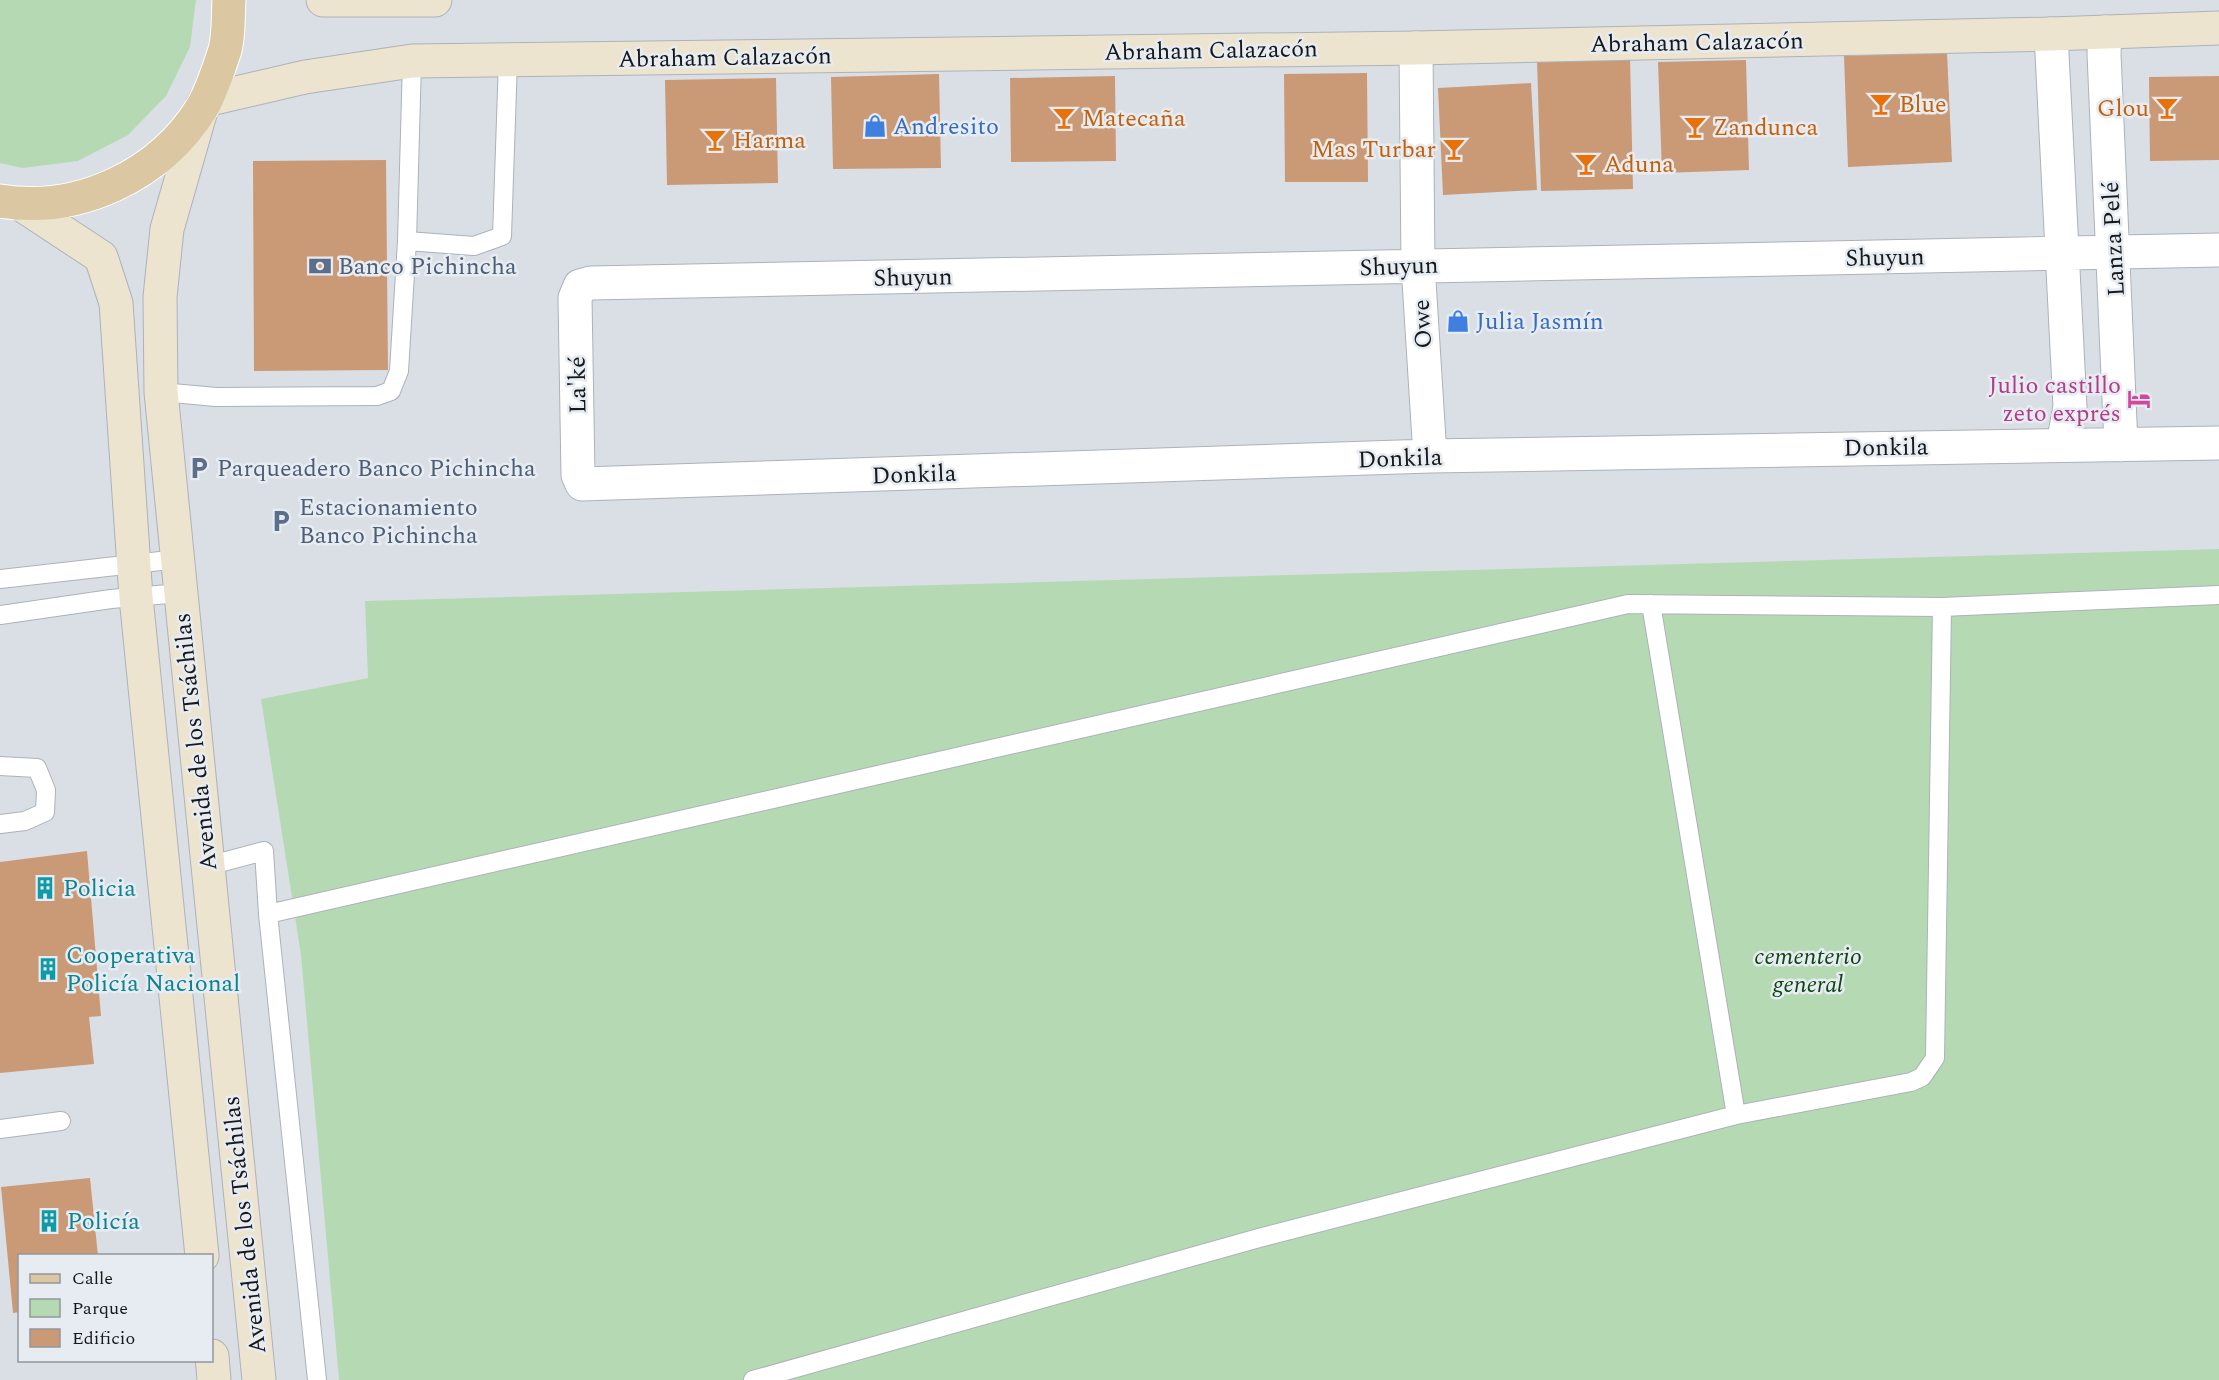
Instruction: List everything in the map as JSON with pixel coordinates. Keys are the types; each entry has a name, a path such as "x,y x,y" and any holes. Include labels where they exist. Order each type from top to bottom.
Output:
{"main road":[{"path":"11,203 75,200 126,181 169,149 204,104 225,48 229,0"},
{"path":"323,0 435,0"},
{"name":"Abraham Calazacón","path":"204,104 304,77 412,61 1416,48 2051,34 2219,28"},
{"name":"Avenida de los Tsáchilas","path":"204,104 167,229 160,297 161,392 259,1380"},
{"name":"Avenida de los Tsáchilas","path":"11,203 101,257 116,303 136,597 202,1254"},
{"name":"Avenida de los Tsáchilas","path":"212,1362 214,1380"}],"street":[{"name":"Lanza Pelé","path":"2105,32 2121,445"},
{"path":"2051,34 2070,407 2063,444"},
{"name":"Owe","path":"1416,48 1418,265 1430,456"},
{"name":"Shuyun","path":"580,286 603,283 1249,272 1418,265 2219,250"},
{"name":"La'ké","path":"580,286 576,298 578,475 582,484"},
{"name":"Donkila","path":"582,484 1430,456 2219,443"}],"lane":[{"path":"407,241 474,246 502,236 508,60"},
{"path":"161,392 216,397 377,396 391,391 399,371 407,241 412,61"},
{"path":"0,579 135,562 178,559"},
{"path":"0,615 180,593"},
{"path":"267,914 1628,604 1942,607 2219,595"},
{"path":"1651,604 1736,1116"},
{"path":"753,1380 1260,1238 1736,1116 1911,1082 1922,1077 1935,1058 1942,607"},
{"path":"0,766 36,768 45,790 45,812 25,821 0,824"},
{"path":"208,866 264,851 267,914 317,1380"},
{"path":"0,1129 61,1120"}],"green space":[{"path":"0,0 196,0 190,47 166,96 128,135 78,161 22,168 0,163"},
{"name":"cementerio general","path":"2219,549 2219,1380 339,1380 301,955 261,699 368,678 365,601"}],"building":[{"path":"1947,52 1952,162 1848,167 1844,56"},
{"path":"1630,57 1633,189 1541,191 1537,60"},
{"path":"1746,60 1749,170 1662,173 1658,62"},
{"path":"1367,73 1368,182 1285,182 1284,74"},
{"path":"939,74 941,168 833,169 831,77"},
{"path":"1115,76 1116,161 1011,162 1010,78"},
{"path":"2219,76 2219,160 2150,161 2149,77"},
{"path":"776,78 778,183 667,185 665,80"},
{"path":"1531,83 1537,190 1443,195 1438,88"},
{"name":"Banco Pichincha","path":"386,160 388,370 254,371 253,161"},
{"path":"87,851 101,1016 89,1017 94,1064 0,1073 0,862"},
{"name":"Policía","path":"90,1178 98,1254 18,1254 18,1312 13,1313 1,1187"}],"place":[{"name":"Blue","path":"1881,104"},
{"name":"Glou","path":"2167,108"},
{"name":"Matecaña","path":"1064,118"},
{"name":"Andresito","path":"875,126"},
{"name":"Zandunca","path":"1695,127"},
{"name":"Harma","path":"715,140"},
{"name":"Mas Turbar","path":"1454,149"},
{"name":"Aduna","path":"1586,164"},
{"name":"Banco Pichincha","path":"320,266"},
{"name":"Julia Jasmín","path":"1458,321"},
{"name":"Julio castillo zeto exprés","path":"2139,399"},
{"name":"Parqueadero Banco Pichincha","path":"199,468"},
{"name":"Estacionamiento Banco Pichincha","path":"281,521"},
{"name":"Policia","path":"45,888"},
{"name":"Cooperativa Policía Nacional","path":"48,969"},
{"name":"Policía","path":"49,1221"}]}
